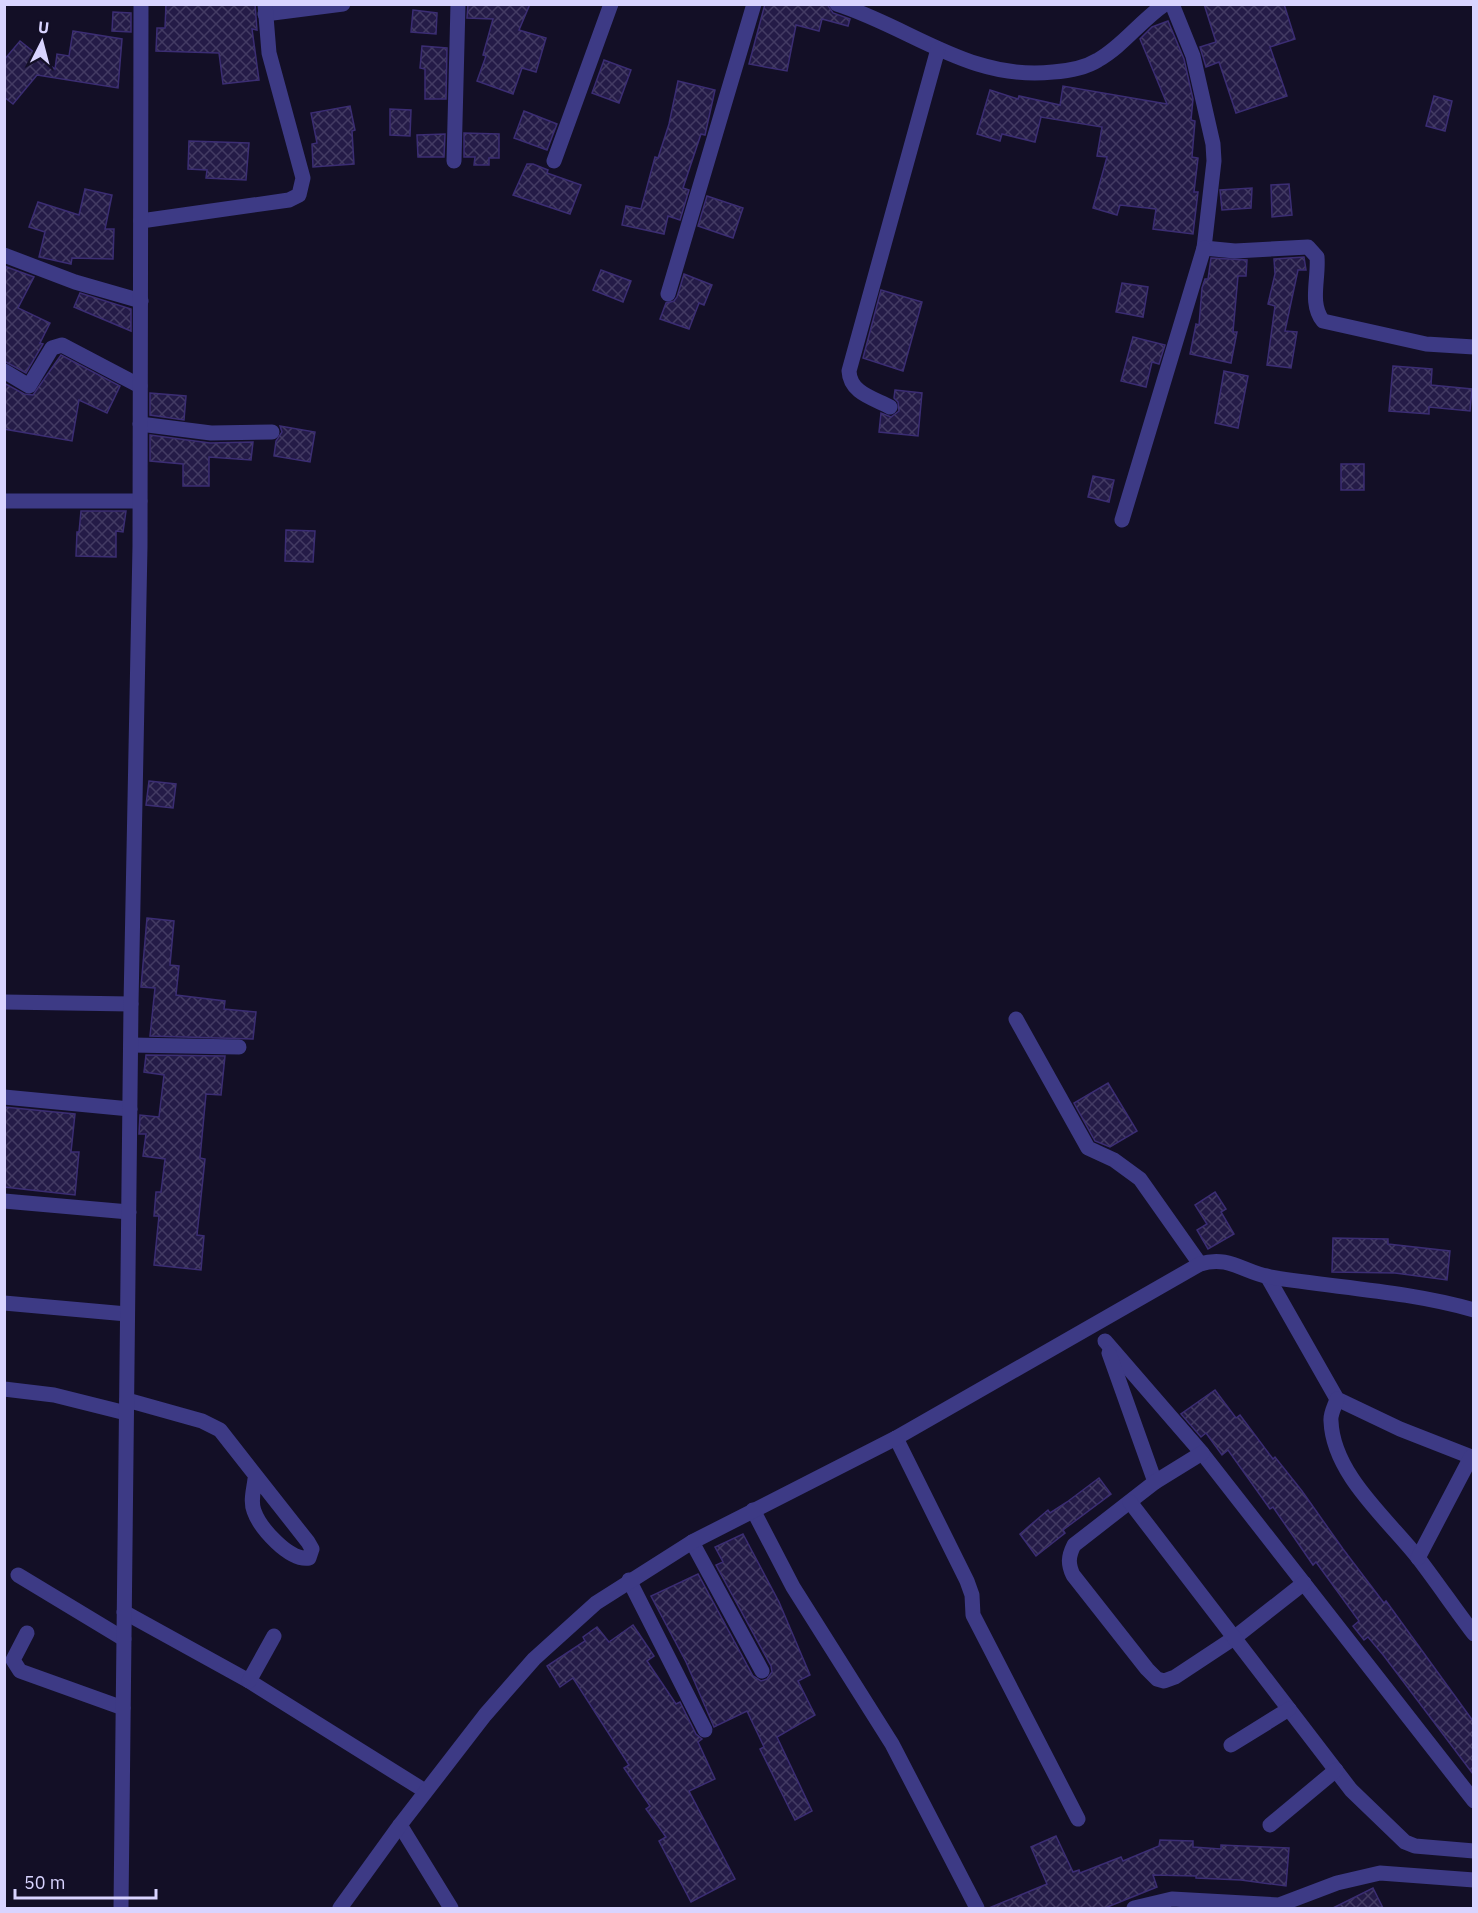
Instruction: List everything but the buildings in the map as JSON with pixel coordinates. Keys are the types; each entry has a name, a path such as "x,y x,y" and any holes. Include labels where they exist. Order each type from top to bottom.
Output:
{"street":[{"path":"121,1908 131,1004 140,501 141,4"},
{"path":"141,221 289,200 299,195 303,178 269,53 265,9 343,4"},
{"path":"454,161 458,4"},
{"path":"554,161 611,4"},
{"path":"668,294 754,4"},
{"path":"837,4 861,8 973,65 1001,72 1037,74 1068,71 1096,62 1113,50 1158,6"},
{"path":"1122,520 1204,248 1214,161 1213,144 1193,56 1172,4"},
{"path":"890,406 858,392 852,383 849,371 938,49"},
{"path":"1204,248 1235,250 1308,247 1317,257 1315,305 1317,314 1323,321 1426,344 1473,347"},
{"path":"4,255 75,282 141,301"},
{"path":"4,370 29,386 52,348 62,345 140,386"},
{"path":"140,424 212,433 272,432"},
{"path":"4,501 140,501"},
{"path":"4,1002 131,1004"},
{"path":"1016,1019 1088,1148 1114,1160 1140,1179 1200,1264"},
{"path":"131,1045 239,1047"},
{"path":"4,1097 130,1109"},
{"path":"4,1201 129,1212"},
{"path":"340,1908 425,1791 534,1659 596,1603 692,1542 896,1438 1096,1326 1200,1264 1221,1260 1267,1276 1367,1288 1473,1310"},
{"path":"1267,1276 1337,1399 1472,1457 1418,1558"},
{"path":"4,1303 128,1314"},
{"path":"1096,1326 1105,1341 1202,1453 1473,1801"},
{"path":"1105,1341 1155,1482"},
{"path":"4,1389 127,1406 202,1420 219,1430 231,1441 255,1479 308,1542 312,1549 309,1558 296,1556 263,1526 254,1511 252,1498 255,1479"},
{"path":"1337,1399 1330,1419 1335,1444 1344,1463 1366,1499 1418,1558 1473,1634"},
{"path":"896,1438 952,1547 972,1595 974,1615 1078,1819"},
{"path":"1202,1453 1155,1482 1074,1545 1068,1565 1073,1575 1146,1669 1157,1679 1164,1681 1175,1677 1234,1638 1304,1583"},
{"path":"1130,1502 1352,1790 1405,1842 1415,1846 1473,1851"},
{"path":"753,1510 792,1587 892,1744 976,1908"},
{"path":"692,1542 762,1671"},
{"path":"18,1575 124,1639"},
{"path":"629,1580 705,1730"},
{"path":"124,1612 249,1681 425,1791"},
{"path":"27,1633 13,1660 20,1671 123,1708"},
{"path":"249,1681 274,1636"},
{"path":"1231,1745 1289,1709"},
{"path":"1270,1825 1336,1770"},
{"path":"400,1825 451,1908"},
{"path":"1134,1908 1172,1899 1279,1905 1337,1883 1380,1873 1473,1880"}]}
